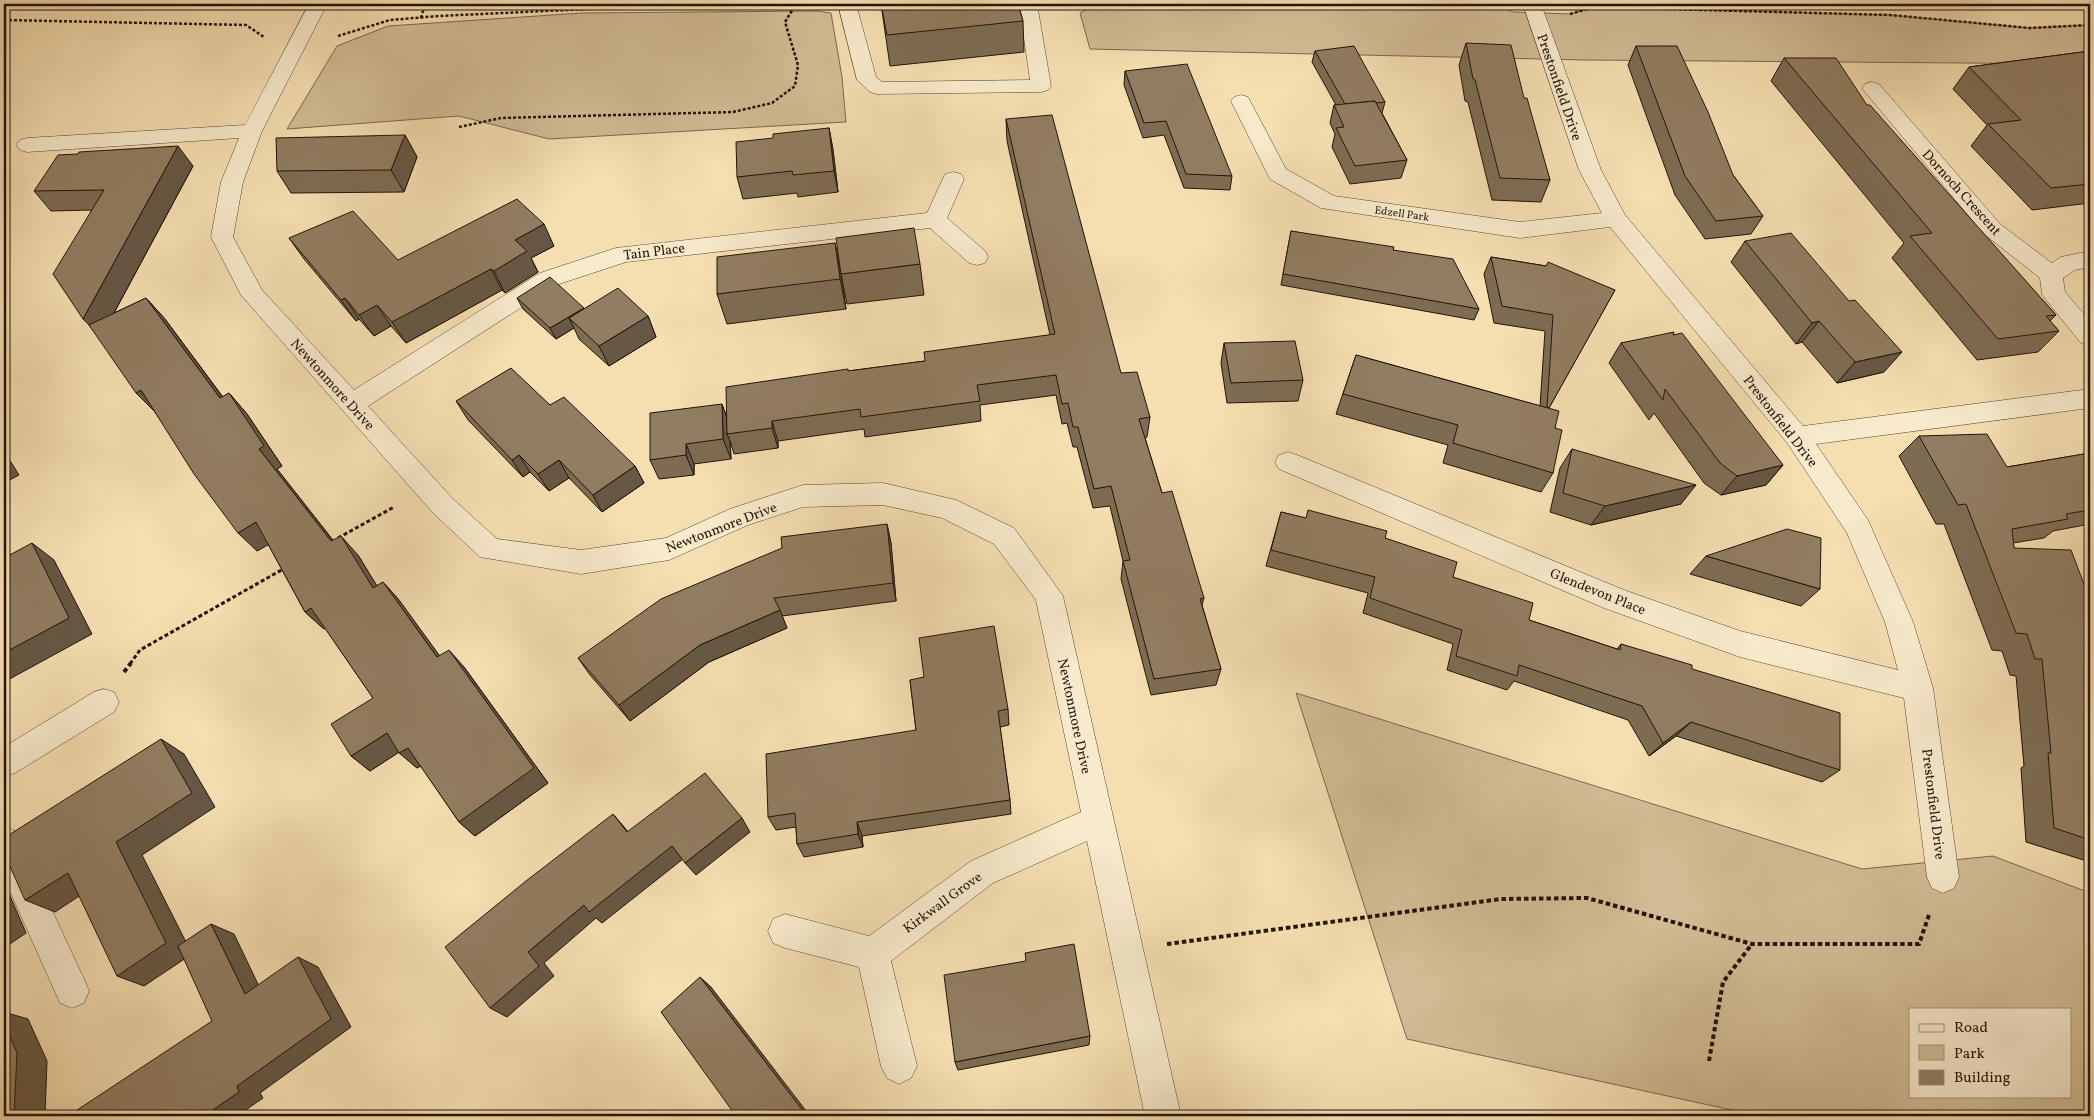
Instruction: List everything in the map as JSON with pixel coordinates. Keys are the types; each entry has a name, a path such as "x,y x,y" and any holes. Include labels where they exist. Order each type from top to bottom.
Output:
{"street":[{"name":"Newtonmore Drive","path":"318,4 252,131 232,182 222,237 253,295 427,488 490,549 581,562 669,549 739,517 803,496 883,494 947,508 1004,536 1049,596 1163,1116"},
{"path":"847,4 867,80 877,88 886,88 1041,86 1028,4"},
{"name":"Prestonfield Drive","path":"1533,8 1590,170 1616,219 1797,437 1858,528 1899,622 1918,688 1943,876"},
{"name":"Dornoch Crescent","path":"1872,88 1992,229 2051,275"},
{"name":"Edzell Park","path":"1241,101 1278,174 1329,203 1520,230 1616,219"},
{"path":"27,145 252,131"},
{"path":"953,179 935,220 978,257"},
{"name":"Tain Place","path":"352,404 548,279 624,254 935,220"},
{"path":"2090,260 2068,263 2051,275 2054,294 2090,336"},
{"path":"1797,437 2090,398"},
{"name":"Glendevon Place","path":"1288,462 1614,599 1740,644 1918,688"},
{"path":"4,763 104,702"},
{"name":"Kirkwall Grove","path":"873,954 982,872 1098,820"},
{"path":"4,842 72,991"},
{"path":"785,931 873,954 899,1066"}],"path":[{"path":"422,18 425,4"},
{"path":"459,127 501,118 733,112 772,103 795,86 798,66 785,22 796,4"},
{"path":"4,20 246,25 262,37 341,36 390,20 609,8 821,4"},
{"path":"1533,8 1571,14 1594,7 1890,14 2030,28 2090,25"},
{"path":"331,542 427,488"},
{"path":"104,702 140,650 288,566"},
{"path":"1127,949 1501,899 1587,898 1752,944 1919,944 1943,876"},
{"path":"1709,1061 1723,982 1752,944"}],"green space":[{"path":"1097,4 1496,4 1513,12 1571,14 1594,7 1890,15 2029,28 2090,25 2090,64 1586,60 1090,49 1080,13"},
{"path":"817,11 831,13 842,77 846,122 549,139 459,116 287,129 337,46 388,26 582,13"},
{"path":"1296,693 1862,869 1993,856 2090,893 2090,1116 1759,1116 1407,1039"}],"building":[{"path":"881,4 1018,4 1023,21 887,35"},
{"path":"1466,43 1511,45 1524,98 1527,98 1550,180 1500,178 1475,80 1473,79"},
{"path":"1354,46 1385,102 1345,104 1315,51"},
{"path":"1636,46 1677,46 1708,112 1733,175 1763,216 1716,221 1685,176"},
{"path":"2090,51 2090,184 2051,188 1988,124 2021,120 1969,67"},
{"path":"1784,58 1836,58 1867,105 1870,105 2056,315 2046,316 2059,331 1998,339 1910,236 1932,233"},
{"path":"1187,64 1232,176 1186,174 1166,121 1144,123 1125,71"},
{"path":"1375,101 1407,160 1355,166 1336,128 1344,127 1334,105"},
{"path":"1052,115 1121,373 1137,372 1150,417 1139,419 1162,493 1172,491 1204,598 1200,599 1221,669 1154,679 1123,561 1130,560 1111,486 1094,489 1078,427 1073,427 1068,403 1062,404 1056,375 977,385 980,401 861,417 860,409 772,421 772,428 727,434 726,387 848,369 848,371 925,361 924,352 1055,334 1006,119"},
{"path":"829,128 834,171 793,175 792,171 737,177 736,142 773,138 773,134"},
{"path":"405,135 391,170 277,171 276,138"},
{"path":"178,146 83,319 53,274 104,190 34,191 58,155"},
{"path":"517,199 544,224 515,240 527,251 494,271 491,269 392,322 377,305 359,315 345,298 341,300 289,238 353,211 398,260"},
{"path":"914,228 920,264 841,274 836,238"},
{"path":"1291,231 1394,247 1393,250 1453,259 1479,309 1283,274"},
{"path":"1791,233 1849,301 1855,300 1902,352 1855,362 1819,321 1812,323 1745,241"},
{"path":"835,243 840,279 717,294 717,257"},
{"path":"1491,257 1546,266 1548,262 1615,290 1549,408 1547,408 1553,315 1502,306"},
{"path":"550,277 584,308 550,328 517,298"},
{"path":"618,288 648,316 599,346 569,318"},
{"path":"146,298 220,398 229,393 264,446 259,449 331,541 341,536 373,588 383,582 437,657 449,650 534,768 459,822 408,748 399,753 387,733 351,756 331,724 373,698 311,608 305,612 256,522 238,533 194,474 141,390 136,393 89,325"},
{"path":"1674,332 1673,335 1682,333 1783,465 1737,476 1720,463 1665,389 1663,400 1621,343"},
{"path":"1295,341 1303,380 1231,383 1224,343"},
{"path":"1356,355 1559,411 1555,428 1562,430 1553,473 1453,443 1458,425 1343,394"},
{"path":"511,368 550,405 564,397 635,466 593,495 559,460 538,474 519,455 512,460 456,401"},
{"path":"722,404 723,439 686,444 686,455 650,460 650,413"},
{"path":"1987,434 2007,467 2090,453 2090,510 2066,514 2068,519 2012,529 2014,548 2071,550 2090,600 2090,840 2054,828 2048,753 2051,753 2042,659 2035,659 2027,634 2016,633 1966,504 1958,505 1919,436"},
{"path":"1572,449 1696,485 1605,506 1563,493"},
{"path":"1308,510 1387,531 1385,538 1457,562 1453,577 1533,603 1529,620 1620,650 1621,644 1692,665 1692,669 1840,713 1840,770 1691,722 1663,743 1642,706 1519,665 1517,676 1456,656 1462,630 1370,598 1375,577 1271,550 1281,512 1306,518"},
{"path":"887,524 893,583 774,598 780,610 700,645 619,705 578,658 661,599 782,548 781,537"},
{"path":"1787,529 1821,538 1820,589 1706,556"},
{"path":"32,543 69,618 4,653 4,558"},
{"path":"994,626 1008,709 998,711 1010,800 857,822 858,834 797,844 795,813 768,817 766,754 916,730 910,680 924,677 919,638"},
{"path":"161,739 192,793 116,842 166,943 117,976 68,873 25,900 4,853 4,838"},
{"path":"705,773 742,818 685,863 672,846 589,912 584,905 528,952 539,966 490,1008 445,947 613,814 627,832"},
{"path":"211,924 245,994 298,957 331,1019 237,1086 239,1092 204,1116 68,1116 212,1021 178,946"},
{"path":"1074,944 1090,1036 955,1062 944,975 1026,961 1025,953"},
{"path":"700,977 807,1116 736,1116 661,1012"},
{"path":"4,1022 17,1053 14,1116 4,1116"}]}
